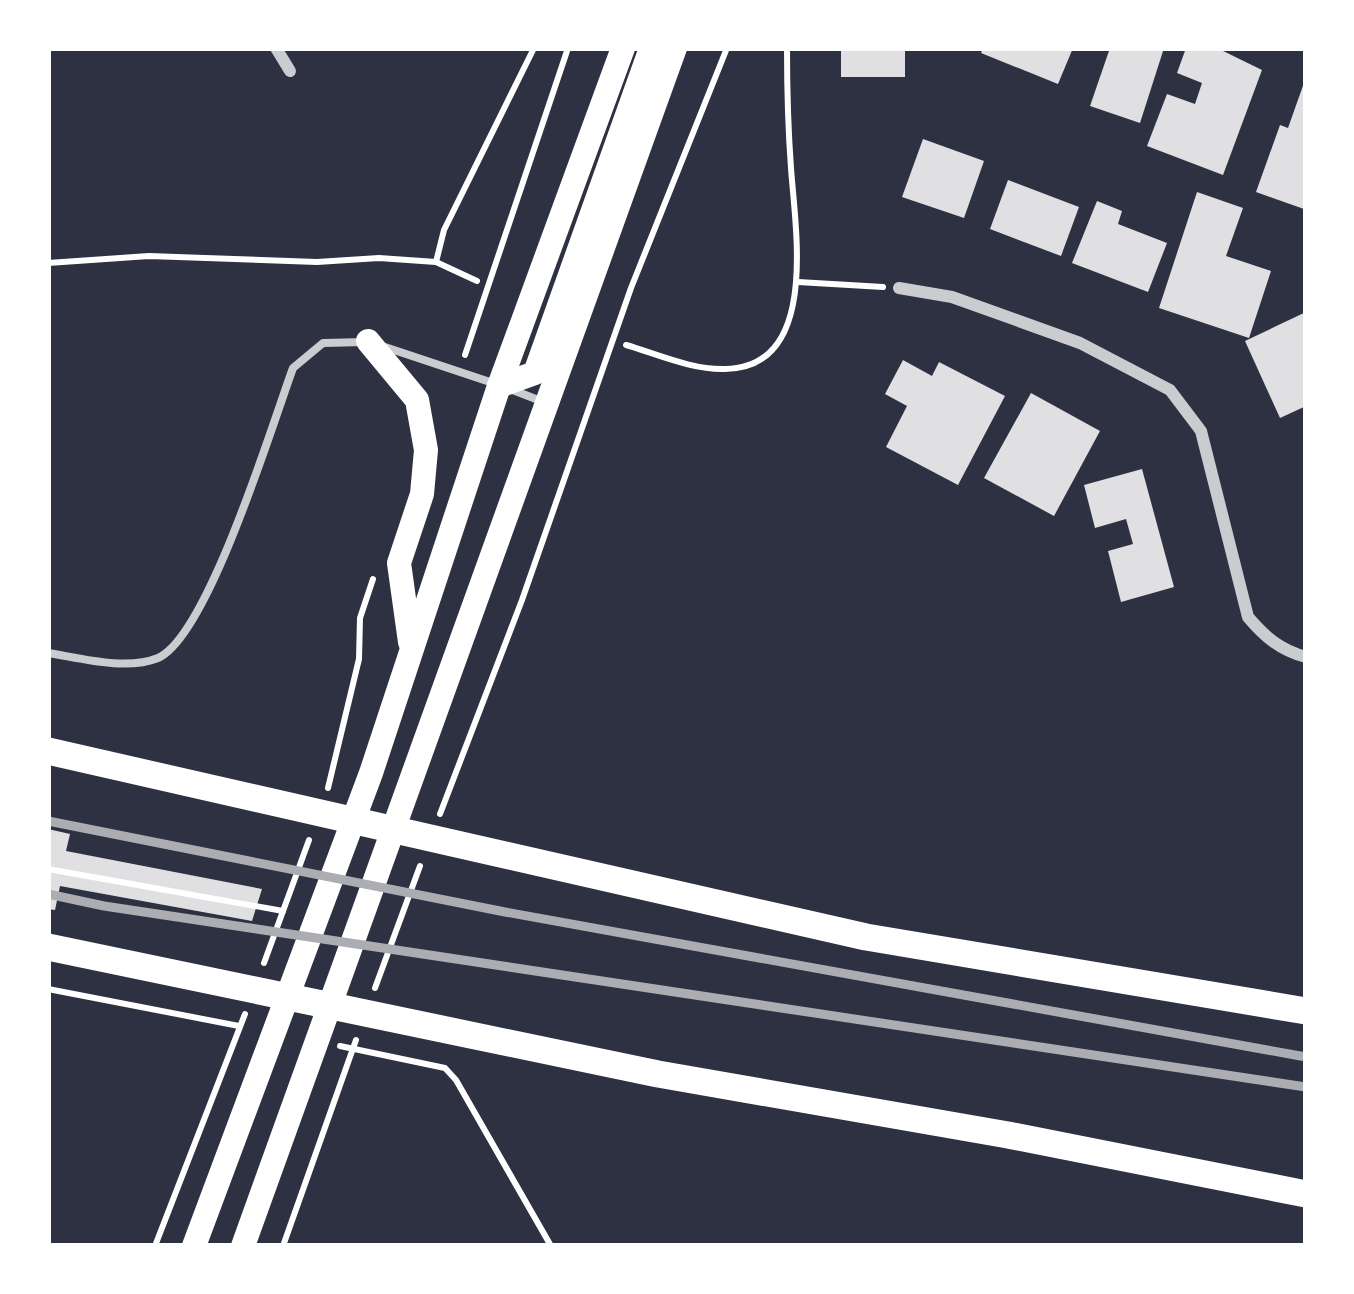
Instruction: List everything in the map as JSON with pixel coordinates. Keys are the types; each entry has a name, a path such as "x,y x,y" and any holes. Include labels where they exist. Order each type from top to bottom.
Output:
{"highway":[{"path":"48,751 866,937 1306,1011"},
{"path":"48,947 658,1074 1008,1135 1306,1194"}],"main road":[{"path":"194,1246 371,773 499,386 623,48"},
{"path":"499,386 535,373 651,48"},
{"path":"243,1246 675,48"},
{"path":"368,341 417,400 426,450 422,494 399,563 412,650"}],"street":[{"path":"276,48 290,71"},
{"path":"898,288 952,298 1080,343 1170,390 1201,431 1248,617 1266,638 1306,657"}],"lane":[{"path":"48,653 133,662 158,657 180,641 207,596 293,368 323,344 368,341 548,403"}],"path":[{"path":"436,262 444,230 534,48"},
{"path":"460,371 568,48"},
{"path":"432,833 522,600 631,288 727,48"},
{"path":"626,345 729,370 756,361 781,339 798,282 787,48"},
{"path":"48,263 149,256 436,262 477,281"},
{"path":"798,282 898,288"},
{"path":"328,788 358,659 360,618 377,566"},
{"path":"260,973 313,829"},
{"path":"375,988 424,856"},
{"path":"48,868 283,911"},
{"path":"155,1246 245,1014"},
{"path":"283,1246 358,1033"}],"building":[{"path":"841,48 905,48 905,77 841,77"},
{"path":"983,48 1073,48 1058,84 981,53"},
{"path":"1110,48 1164,48 1140,123 1090,106"},
{"path":"1186,48 1217,48 1262,70 1223,175 1147,146 1167,94 1195,104 1202,83 1177,73"},
{"path":"1305,80 1304,209 1256,192 1280,125 1288,128"},
{"path":"923,139 984,161 964,218 902,197"},
{"path":"1008,180 1079,207 1061,256 990,229"},
{"path":"1197,192 1243,208 1226,256 1271,271 1249,338 1159,308"},
{"path":"1097,201 1122,211 1118,224 1167,243 1148,292 1072,263"},
{"path":"1306,312 1306,406 1280,418 1245,341"},
{"path":"903,360 932,376 939,362 1005,396 958,485 886,447 907,406 885,394"},
{"path":"1031,393 1100,431 1054,516 984,478"},
{"path":"1142,469 1174,587 1121,602 1108,551 1133,544 1126,519 1095,528 1084,485"},
{"path":"48,829 70,834 66,851 262,889 252,921 60,886 55,910 48,909"}],"railway":[{"path":"48,821 505,912 1306,1057"},
{"path":"48,894 1306,1087"}]}
